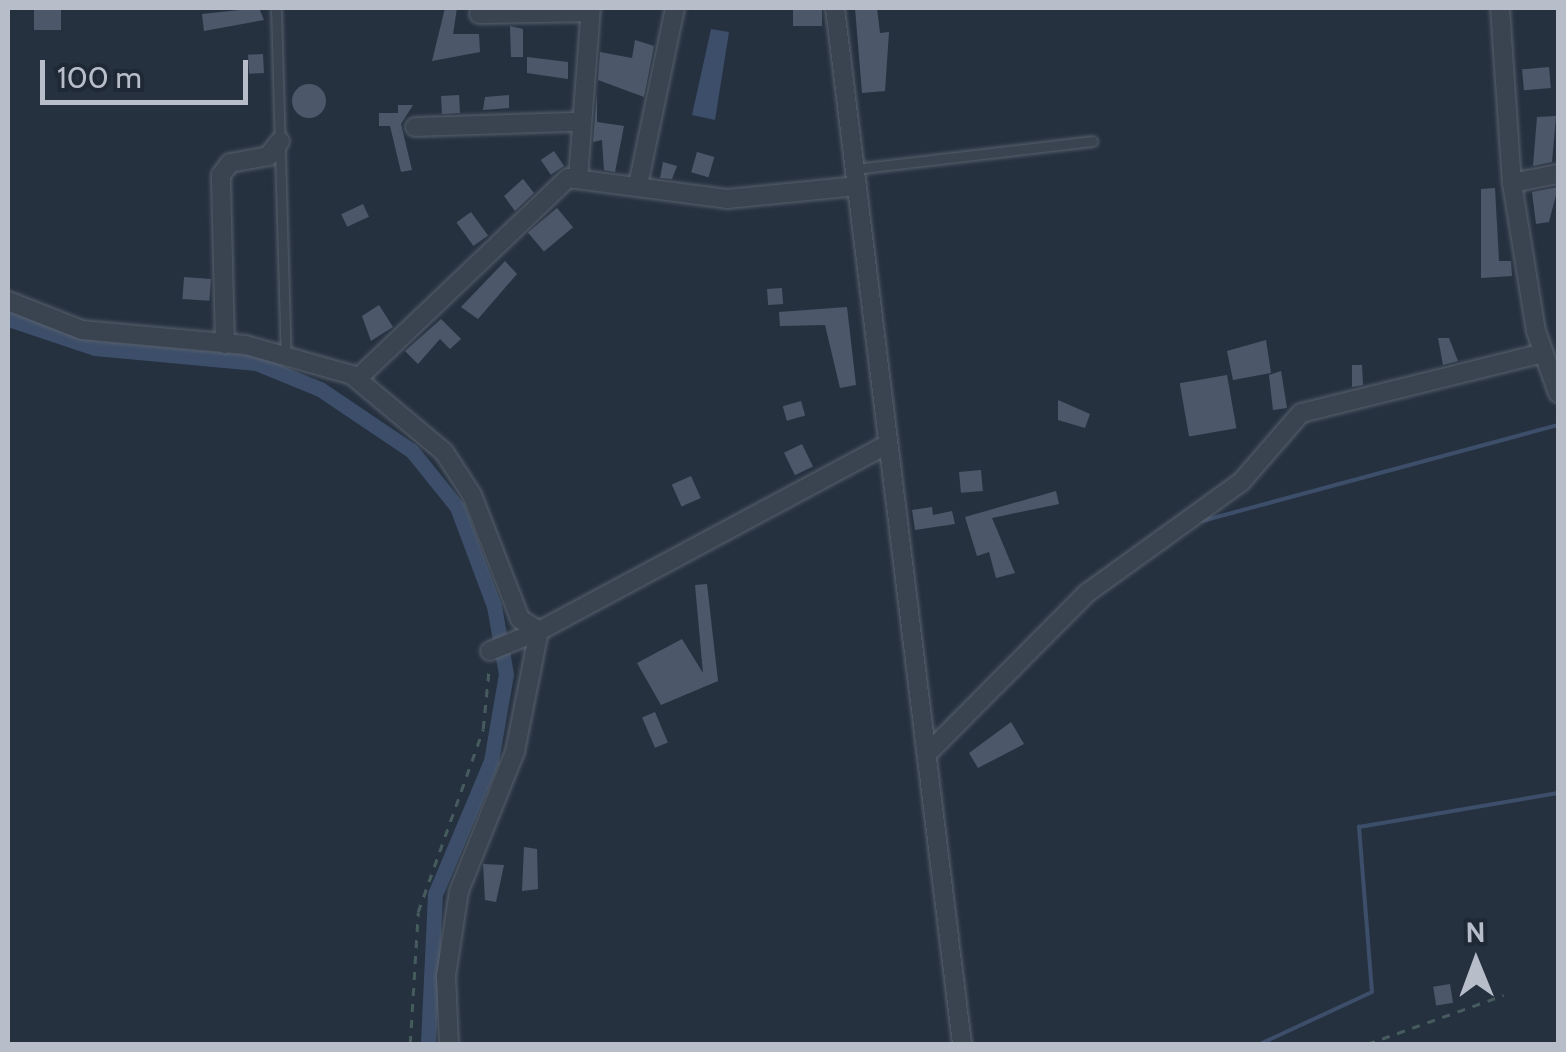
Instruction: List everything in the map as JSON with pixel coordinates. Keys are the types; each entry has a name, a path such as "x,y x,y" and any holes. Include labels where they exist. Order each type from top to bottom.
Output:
{"street":[{"path":"638,185 676,8"},
{"path":"835,8 886,445 931,750 962,1044"},
{"path":"1500,8 1512,183 1543,353 1558,394"},
{"path":"478,14 590,10 578,122 578,179"},
{"path":"415,128 578,122"},
{"path":"224,344 221,175 230,164 268,156 280,141"},
{"path":"1512,183 1558,174"},
{"path":"358,379 568,178 726,199 856,177"},
{"path":"8,301 82,330 224,344 286,356 358,379 444,452 472,495 520,619 540,631"},
{"path":"931,750 1087,593 1241,482 1301,413 1543,353"},
{"path":"490,651 540,631 886,445"},
{"path":"450,1044 446,976 460,891 514,752 540,631"}],"lane":[{"path":"276,8 286,356"},
{"path":"856,177 1092,141"}],"path":[{"path":"410,1044 418,912 483,729 490,651"},
{"path":"1367,1044 1504,995"}],"water":[{"path":"711,29 729,32 715,120 692,115"}],"building":[{"path":"34,8 61,8 61,30 34,30"},
{"path":"259,8 264,20 204,31 202,14"},
{"path":"445,8 457,8 453,34 479,34 480,52 432,61"},
{"path":"793,8 822,8 822,26 793,26"},
{"path":"855,8 877,8 880,33 889,32 885,91 862,93"},
{"path":"510,26 523,29 523,57 511,57"},
{"path":"635,40 654,46 644,97 598,80 600,52 632,58"},
{"path":"263,54 264,73 249,74 248,55"},
{"path":"527,57 568,62 568,79 527,73"},
{"path":"1549,67 1551,88 1524,90 1522,69"},
{"path":"309,84 321,89 326,101 321,113 309,118 297,113 292,101 297,89"},
{"path":"597,93 597,122 624,126 615,172 604,170 602,140 593,142"},
{"path":"459,95 460,113 442,114 441,96"},
{"path":"509,95 509,108 483,110 485,97"},
{"path":"398,105 413,105 401,124 412,170 401,172 390,126 379,126 379,113 398,113"},
{"path":"1556,116 1552,162 1533,166 1537,117"},
{"path":"554,151 564,166 551,175 541,160"},
{"path":"697,152 714,157 709,177 691,172"},
{"path":"663,162 677,166 672,179 660,178"},
{"path":"523,179 534,193 515,211 504,196"},
{"path":"1558,187 1549,222 1536,224 1532,192"},
{"path":"1495,188 1499,261 1511,261 1512,276 1481,278 1481,189"},
{"path":"363,204 369,217 347,227 341,214"},
{"path":"557,208 573,227 544,252 528,232"},
{"path":"471,212 488,235 473,246 456,223"},
{"path":"505,261 517,274 478,319 461,307"},
{"path":"184,277 211,279 209,301 182,299"},
{"path":"782,288 783,304 768,305 767,289"},
{"path":"379,305 393,327 371,341 362,316"},
{"path":"847,307 856,385 840,388 825,325 780,326 779,312"},
{"path":"441,319 461,339 450,349 440,339 418,364 405,351"},
{"path":"1438,338 1449,338 1458,361 1443,365"},
{"path":"1266,340 1271,373 1233,380 1227,351"},
{"path":"1352,365 1362,365 1363,385 1352,387"},
{"path":"1281,371 1287,408 1273,410 1269,375"},
{"path":"1227,375 1236,428 1189,437 1180,383"},
{"path":"1058,400 1090,414 1085,428 1058,420"},
{"path":"801,401 805,415 787,421 783,406"},
{"path":"802,444 813,466 795,475 784,453"},
{"path":"981,470 983,491 961,493 959,472"},
{"path":"691,476 701,498 682,506 672,485"},
{"path":"1056,491 1059,504 992,518 1015,573 996,578 989,552 977,556 965,517"},
{"path":"932,507 933,515 952,511 955,524 915,530 912,510"},
{"path":"707,584 718,681 661,705 637,663 682,639 703,673 695,585"},
{"path":"655,712 668,742 655,748 642,717"},
{"path":"1011,722 1024,744 978,768 969,753"},
{"path":"524,847 537,849 538,889 522,891"},
{"path":"483,864 504,865 496,902 485,900"},
{"path":"1450,984 1453,1003 1436,1005 1433,987"}],"waterway":[{"path":"8,319 95,348 256,363 320,389 412,451 457,507 494,606 506,674 491,761 435,894 428,1044"},
{"path":"1202,521 1558,425"},
{"path":"1260,1044 1372,992 1359,827 1558,793"}]}
